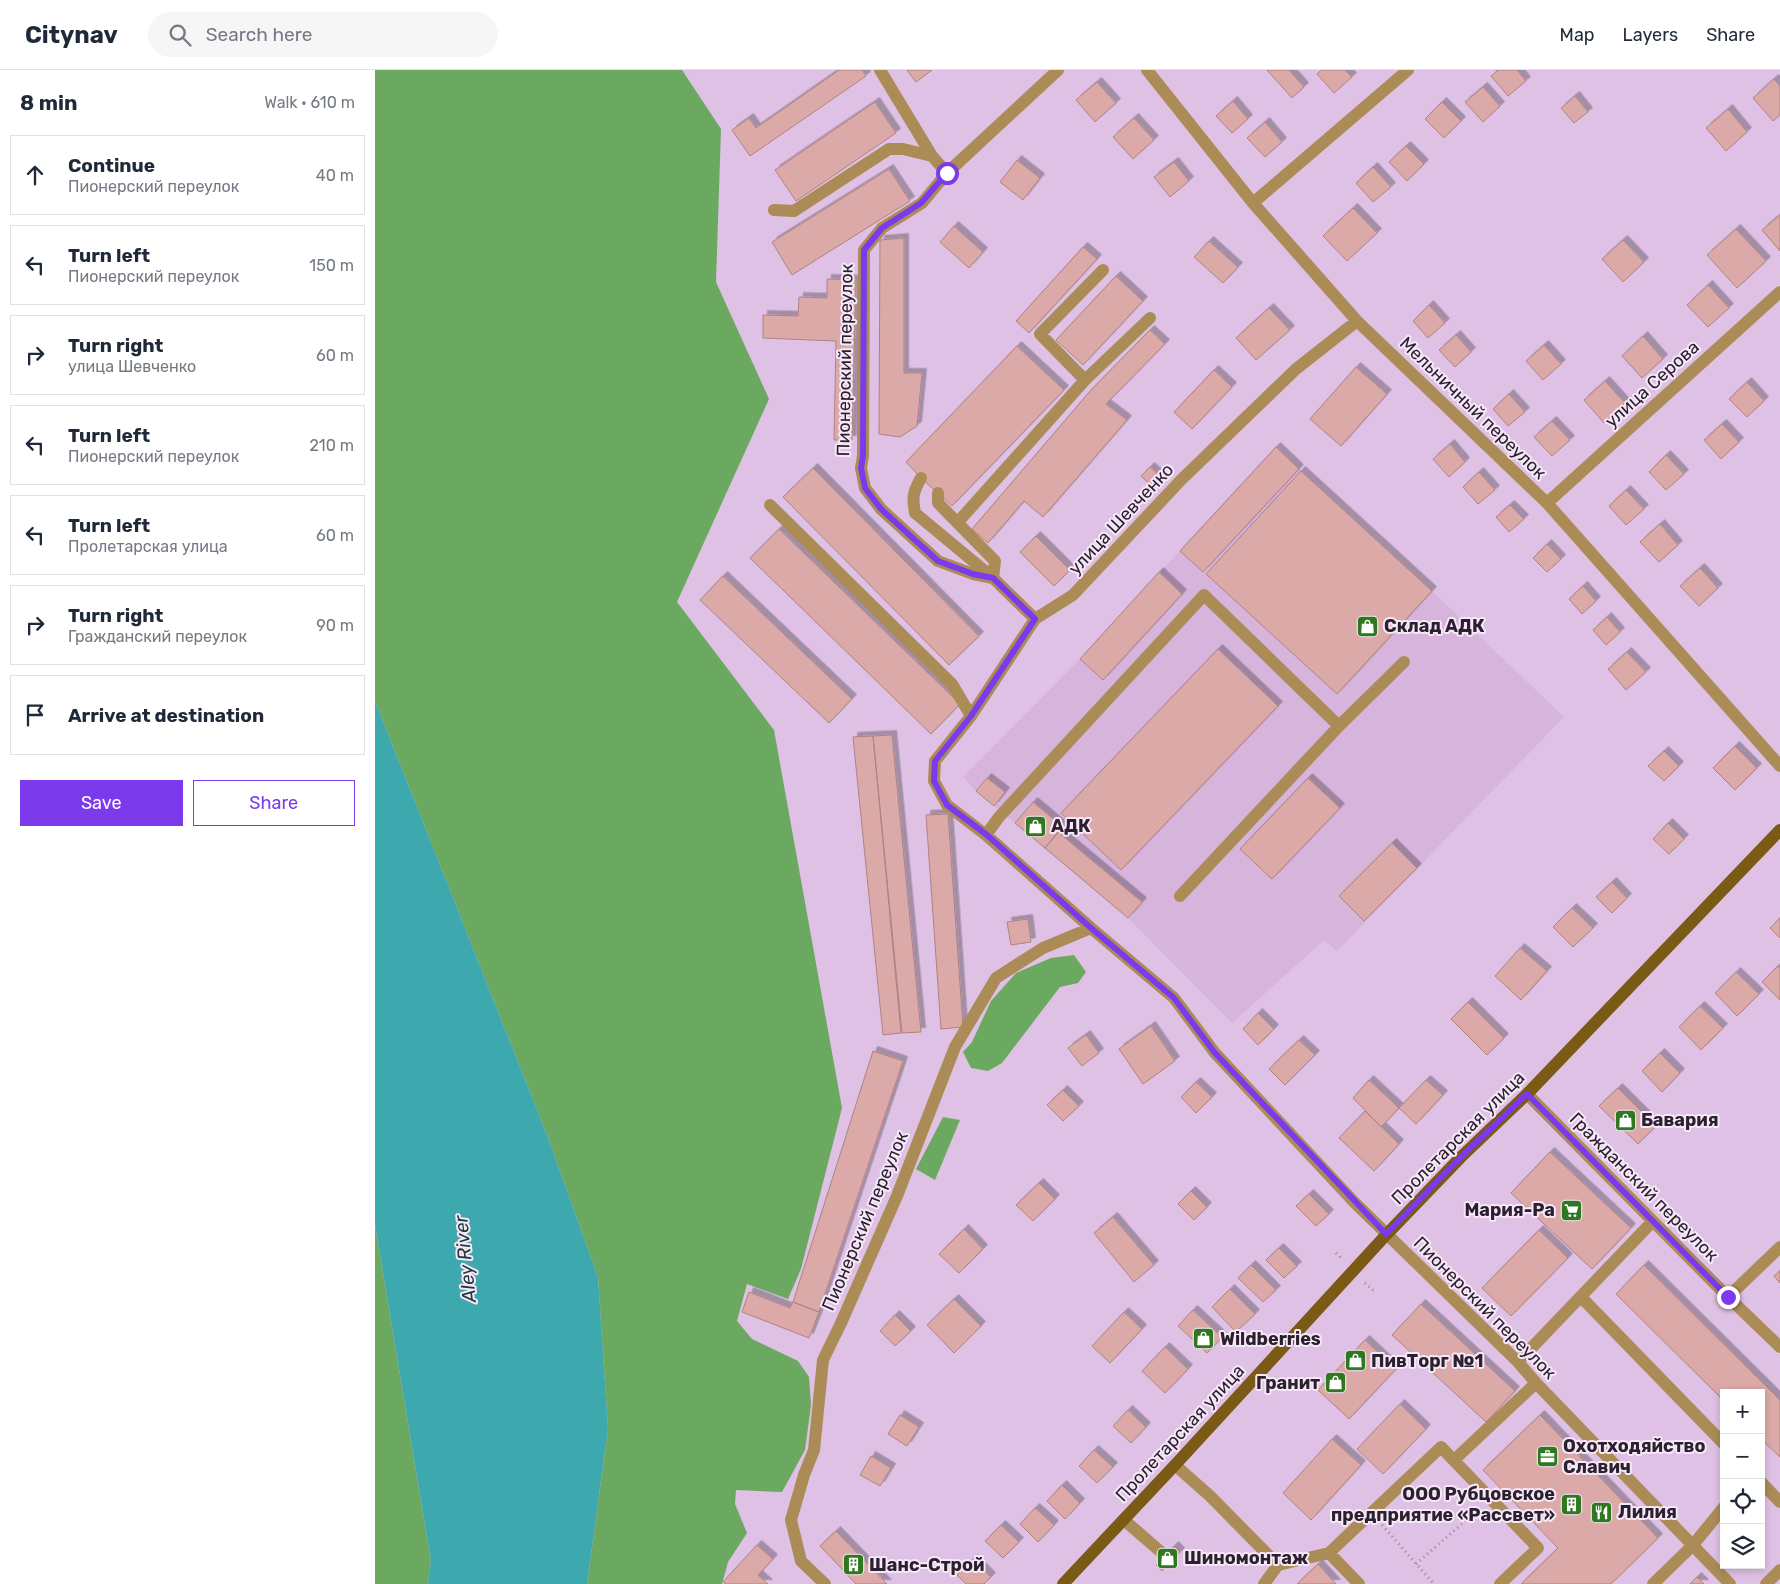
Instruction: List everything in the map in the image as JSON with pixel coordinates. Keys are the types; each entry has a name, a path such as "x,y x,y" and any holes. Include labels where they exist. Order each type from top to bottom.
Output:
{"main road":[{"name":"Пролетарская улица","path":"1063,1584 1175,1465 1386,1234 1461,1157 1527,1094 1780,830"}],"street":[{"path":"880,70 932,156 947,173"},
{"name":"Пионерский переулок","path":"993,578 973,574 938,561 881,509 865,488 861,468 863,456 864,250 882,228 921,203 947,173 1058,70"},
{"name":"Мельничный переулок","path":"1147,70 1253,203 1357,322 1547,503 1780,766"},
{"path":"1253,203 1408,70"},
{"path":"774,210 794,211 889,149 903,149 932,156"},
{"path":"1085,380 1040,334 1103,270"},
{"name":"улица Серова","path":"1547,503 1780,292"},
{"path":"958,522 1085,380 1150,318"},
{"name":"улица Шевченко","path":"935,761 971,716 1035,619 1073,595 1181,480 1296,369 1357,322"},
{"path":"921,478 912,498 915,513 993,578 1035,619"},
{"path":"938,493 938,503 995,561 993,578"},
{"path":"770,504 952,684 971,716"},
{"path":"987,835 999,817 1203,595 1339,726"},
{"path":"1179,896 1339,726 1404,662"},
{"name":"Пионерский переулок","path":"935,761 934,781 947,805 987,835 1091,928 1174,998 1215,1053 1386,1234 1518,1362 1730,1584"},
{"name":"Пионерский переулок","path":"825,1584 801,1561 791,1520 804,1475 814,1450 823,1360 897,1196 955,1047 996,978 1043,948 1091,928"},
{"name":"Гражданский переулок","path":"1527,1094 1780,1347"},
{"path":"1518,1362 1653,1221"},
{"path":"1728,1297 1780,1246"},
{"path":"1581,1298 1720,1440"},
{"path":"1454,1460 1536,1383"},
{"path":"1264,1584 1278,1565 1329,1553 1441,1447 1538,1548 1500,1584"},
{"path":"1175,1465 1210,1496 1278,1565"},
{"path":"1765,1486 1780,1502"},
{"path":"1653,1584 1693,1545 1720,1511"},
{"path":"1124,1520 1161,1552"},
{"path":"1329,1553 1359,1584"},
{"path":"1766,1584 1780,1570"}],"path":[{"path":"1416,1564 1491,1499"},
{"path":"1372,1514 1435,1584"}],"shaded area":[{"path":"375,70 682,70 721,129 716,282 769,399 677,602 774,730 842,1108 801,1269 788,1299 747,1284 737,1321 752,1339 798,1361 809,1377 811,1405 805,1450 782,1492 736,1490 735,1504 747,1533 728,1562 722,1584 587,1584 608,1429 598,1277 547,1135 375,701"},
{"name":"АДК","path":"1276,447 1432,591 1564,717 1337,951 1324,940 1232,1023 1128,918 976,791 963,777 1080,659"},
{"path":"1074,955 1086,972 1078,983 1060,987 1002,1063 988,1071 971,1068 963,1052 972,1042 991,1001 1016,973 1051,958"},
{"path":"943,1117 960,1120 935,1180 916,1169"},
{"path":"375,1224 431,1561 428,1584 375,1584"}],"water":[{"name":"Aley River","path":"375,701 547,1135 598,1277 608,1429 587,1584 428,1584 431,1561 375,1224"}],"building":[{"path":"839,70 862,70 866,76 750,156 732,130 749,118 756,128"},
{"path":"907,70 932,70 916,82"},
{"path":"1267,70 1289,70 1304,87 1292,98"},
{"path":"1321,70 1345,70 1352,77 1334,93 1317,74"},
{"path":"1499,70 1517,70 1526,81 1508,96 1491,76"},
{"path":"1774,79 1780,86 1780,115 1773,121 1753,98"},
{"path":"1097,82 1116,103 1095,122 1076,100"},
{"path":"1483,87 1500,106 1483,122 1465,102"},
{"path":"1575,96 1588,112 1574,123 1561,108"},
{"path":"1233,101 1248,119 1232,133 1216,116"},
{"path":"875,102 896,133 796,201 775,170"},
{"path":"1442,102 1461,121 1444,138 1425,119"},
{"path":"1728,109 1747,132 1726,151 1706,128"},
{"path":"1134,118 1154,140 1133,159 1113,137"},
{"path":"1265,122 1282,142 1265,157 1247,138"},
{"path":"1406,146 1424,164 1407,181 1389,162"},
{"path":"1017,160 1040,178 1023,200 1000,182"},
{"path":"1174,162 1189,181 1170,197 1154,177"},
{"path":"1373,167 1391,187 1373,202 1356,183"},
{"path":"889,169 910,201 792,275 772,242"},
{"path":"1353,208 1377,233 1347,261 1323,236"},
{"path":"1780,215 1780,251 1762,230"},
{"path":"954,226 983,252 969,268 940,242"},
{"path":"1736,229 1766,261 1737,288 1707,255"},
{"path":"904,238 904,373 922,373 917,426 900,437 879,434 880,240"},
{"path":"1623,240 1644,262 1623,282 1602,259"},
{"path":"1209,241 1238,267 1223,283 1194,257"},
{"path":"1083,247 1097,259 1029,333 1016,321"},
{"path":"1116,276 1143,301 1083,365 1056,340"},
{"path":"827,279 856,280 852,440 834,440 836,341 763,338 763,315 798,316 799,297 827,298"},
{"path":"1708,285 1729,308 1708,327 1687,305"},
{"path":"1429,305 1445,323 1428,338 1413,321"},
{"path":"1269,308 1290,330 1256,360 1236,338"},
{"path":"1150,330 1165,344 1106,404 1127,420 1043,517 1024,501 988,543 972,529 1091,390"},
{"path":"1456,335 1471,352 1455,367 1439,350"},
{"path":"1643,336 1663,359 1642,378 1622,356"},
{"path":"1544,345 1561,364 1543,380 1526,361"},
{"path":"1017,346 1064,390 952,506 906,462"},
{"path":"1356,367 1387,394 1341,446 1310,419"},
{"path":"1214,370 1232,387 1192,429 1174,412"},
{"path":"1605,381 1625,403 1604,423 1584,400"},
{"path":"1747,382 1764,401 1747,417 1729,399"},
{"path":"1509,394 1525,412 1508,426 1493,409"},
{"path":"1552,421 1570,440 1552,456 1534,437"},
{"path":"1722,424 1739,442 1721,459 1704,440"},
{"path":"1450,444 1465,462 1449,477 1433,459"},
{"path":"1276,447 1299,469 1203,572 1180,551"},
{"path":"1666,455 1684,474 1666,490 1649,472"},
{"path":"1150,467 1160,476 1150,485 1141,476"},
{"path":"813,468 979,636 949,665 783,497"},
{"path":"1301,471 1432,591 1337,694 1206,574"},
{"path":"1479,472 1495,490 1478,504 1463,487"},
{"path":"1626,490 1644,509 1626,525 1609,506"},
{"path":"1510,505 1524,519 1509,532 1496,517"},
{"path":"1660,524 1678,545 1659,562 1640,542"},
{"path":"779,529 960,704 931,734 750,558"},
{"path":"1036,536 1070,570 1054,586 1020,552"},
{"path":"1547,544 1561,559 1547,572 1533,558"},
{"path":"1700,568 1718,588 1699,606 1680,586"},
{"path":"1159,572 1182,594 1103,680 1080,659"},
{"path":"723,576 852,699 829,723 700,600"},
{"path":"1583,586 1596,601 1582,614 1569,599"},
{"path":"1607,617 1620,632 1606,645 1593,630"},
{"path":"1218,649 1278,706 1121,870 1061,813"},
{"path":"1627,652 1646,672 1626,690 1608,669"},
{"path":"892,735 921,1032 902,1033 873,736"},
{"path":"873,736 901,1033 883,1035 853,737"},
{"path":"1735,746 1757,768 1735,790 1713,768"},
{"path":"1664,751 1679,766 1664,781 1648,766"},
{"path":"987,778 1005,792 994,806 976,791"},
{"path":"1308,778 1340,808 1272,879 1240,849"},
{"path":"1033,802 1063,827 1045,848 1015,823"},
{"path":"948,814 963,1027 941,1029 926,815"},
{"path":"1668,823 1684,839 1669,854 1653,839"},
{"path":"1058,832 1142,902 1128,918 1045,848"},
{"path":"1392,843 1417,868 1364,921 1339,896"},
{"path":"1612,882 1627,898 1612,913 1596,897"},
{"path":"1572,908 1593,928 1573,947 1553,927"},
{"path":"1780,918 1780,938 1770,928"},
{"path":"1028,919 1031,942 1011,945 1007,922"},
{"path":"1520,948 1547,971 1521,1000 1495,976"},
{"path":"1778,966 1780,968 1780,1000 1762,982"},
{"path":"1736,972 1759,994 1737,1016 1715,993"},
{"path":"1468,1002 1504,1038 1487,1055 1451,1019"},
{"path":"1700,1006 1723,1028 1701,1050 1679,1027"},
{"path":"1258,1013 1274,1029 1258,1045 1243,1029"},
{"path":"1151,1026 1175,1061 1143,1084 1119,1049"},
{"path":"1086,1035 1099,1053 1082,1066 1068,1048"},
{"path":"1299,1040 1315,1055 1285,1085 1269,1069"},
{"path":"873,1051 903,1061 819,1312 793,1302"},
{"path":"1660,1053 1680,1073 1662,1092 1642,1071"},
{"path":"1369,1080 1399,1108 1381,1127 1353,1098"},
{"path":"1426,1080 1443,1095 1416,1124 1399,1108"},
{"path":"1196,1082 1212,1097 1196,1113 1181,1097"},
{"path":"1618,1088 1656,1126 1638,1144 1599,1106"},
{"path":"1063,1090 1079,1106 1063,1121 1047,1105"},
{"path":"1365,1111 1399,1144 1374,1171 1339,1138"},
{"name":"Мария-Ра","path":"1550,1152 1631,1228 1592,1269 1511,1193"},
{"path":"1039,1183 1055,1199 1033,1221 1016,1205"},
{"path":"1191,1191 1207,1207 1194,1220 1178,1204"},
{"path":"1309,1194 1329,1214 1316,1226 1296,1206"},
{"path":"1113,1217 1154,1265 1134,1282 1094,1233"},
{"path":"964,1229 983,1249 959,1273 939,1254"},
{"path":"1539,1230 1568,1258 1511,1316 1482,1288"},
{"path":"1279,1248 1297,1266 1284,1278 1266,1260"},
{"path":"1251,1265 1276,1290 1263,1302 1238,1278"},
{"path":"1644,1265 1780,1400 1780,1457 1765,1443 1765,1389 1720,1389 1720,1397 1616,1294"},
{"path":"1780,1271 1780,1283 1774,1276"},
{"path":"1230,1289 1255,1314 1236,1332 1212,1307"},
{"path":"749,1292 790,1308 793,1302 819,1312 809,1338 742,1312"},
{"path":"954,1299 981,1326 954,1353 927,1325"},
{"path":"1421,1304 1515,1391 1486,1422 1392,1335"},
{"path":"1193,1310 1222,1337 1207,1353 1178,1326"},
{"path":"1124,1312 1142,1329 1110,1363 1092,1346"},
{"path":"895,1315 911,1331 895,1346 880,1331"},
{"path":"1365,1340 1396,1369 1349,1419 1318,1390"},
{"path":"1165,1347 1188,1369 1165,1393 1142,1371"},
{"path":"1400,1404 1426,1429 1383,1474 1357,1449"},
{"path":"1128,1410 1146,1427 1131,1443 1113,1426"},
{"path":"900,1415 919,1427 907,1446 888,1434"},
{"name":"ООО Рубцовское предприятие «Рассвет»","path":"1540,1415 1658,1538 1611,1584 1521,1584 1558,1548 1483,1470"},
{"path":"1332,1439 1361,1465 1311,1520 1283,1493"},
{"path":"1094,1450 1113,1467 1097,1483 1079,1466"},
{"path":"871,1456 891,1468 880,1486 860,1475"},
{"path":"1062,1485 1080,1503 1065,1519 1047,1501"},
{"path":"1035,1508 1054,1525 1038,1542 1020,1524"},
{"path":"1001,1525 1019,1542 1003,1558 985,1541"},
{"name":"Шанс-Строй","path":"836,1531 887,1584 856,1584 820,1546"},
{"path":"757,1545 773,1559 758,1575 768,1584 726,1584 723,1582"},
{"name":"Шиномонтаж","path":"1174,1546 1180,1552 1162,1571 1156,1565"},
{"path":"973,1559 991,1577 984,1584 966,1584 957,1575"},
{"path":"1318,1564 1336,1584 1297,1584"},
{"path":"1697,1577 1704,1584 1690,1584"}],"place":[{"name":"Склад АДК","path":"1368,626"},
{"name":"АДК","path":"1035,826"},
{"name":"Бавария","path":"1625,1120"},
{"name":"Мария-Ра","path":"1571,1210"},
{"name":"Wildberries","path":"1204,1339"},
{"name":"ПивТорг №1","path":"1355,1361"},
{"name":"Гранит","path":"1336,1383"},
{"name":"Охотходяйство Славич","path":"1547,1456"},
{"name":"ООО Рубцовское предприятие «Рассвет»","path":"1571,1504"},
{"name":"Лилия","path":"1602,1512"},
{"name":"Шиномонтаж","path":"1168,1558"},
{"name":"Шанс-Строй","path":"853,1565"}],"route":[{"path":"947,173 921,203 882,228 864,250 863,456 861,468 865,488 881,509 938,561 973,574 993,578 1035,619 971,716 935,761 934,781 947,805 987,835 1091,928 1174,998 1215,1053 1386,1234 1461,1157 1527,1094 1728,1297"}]}
